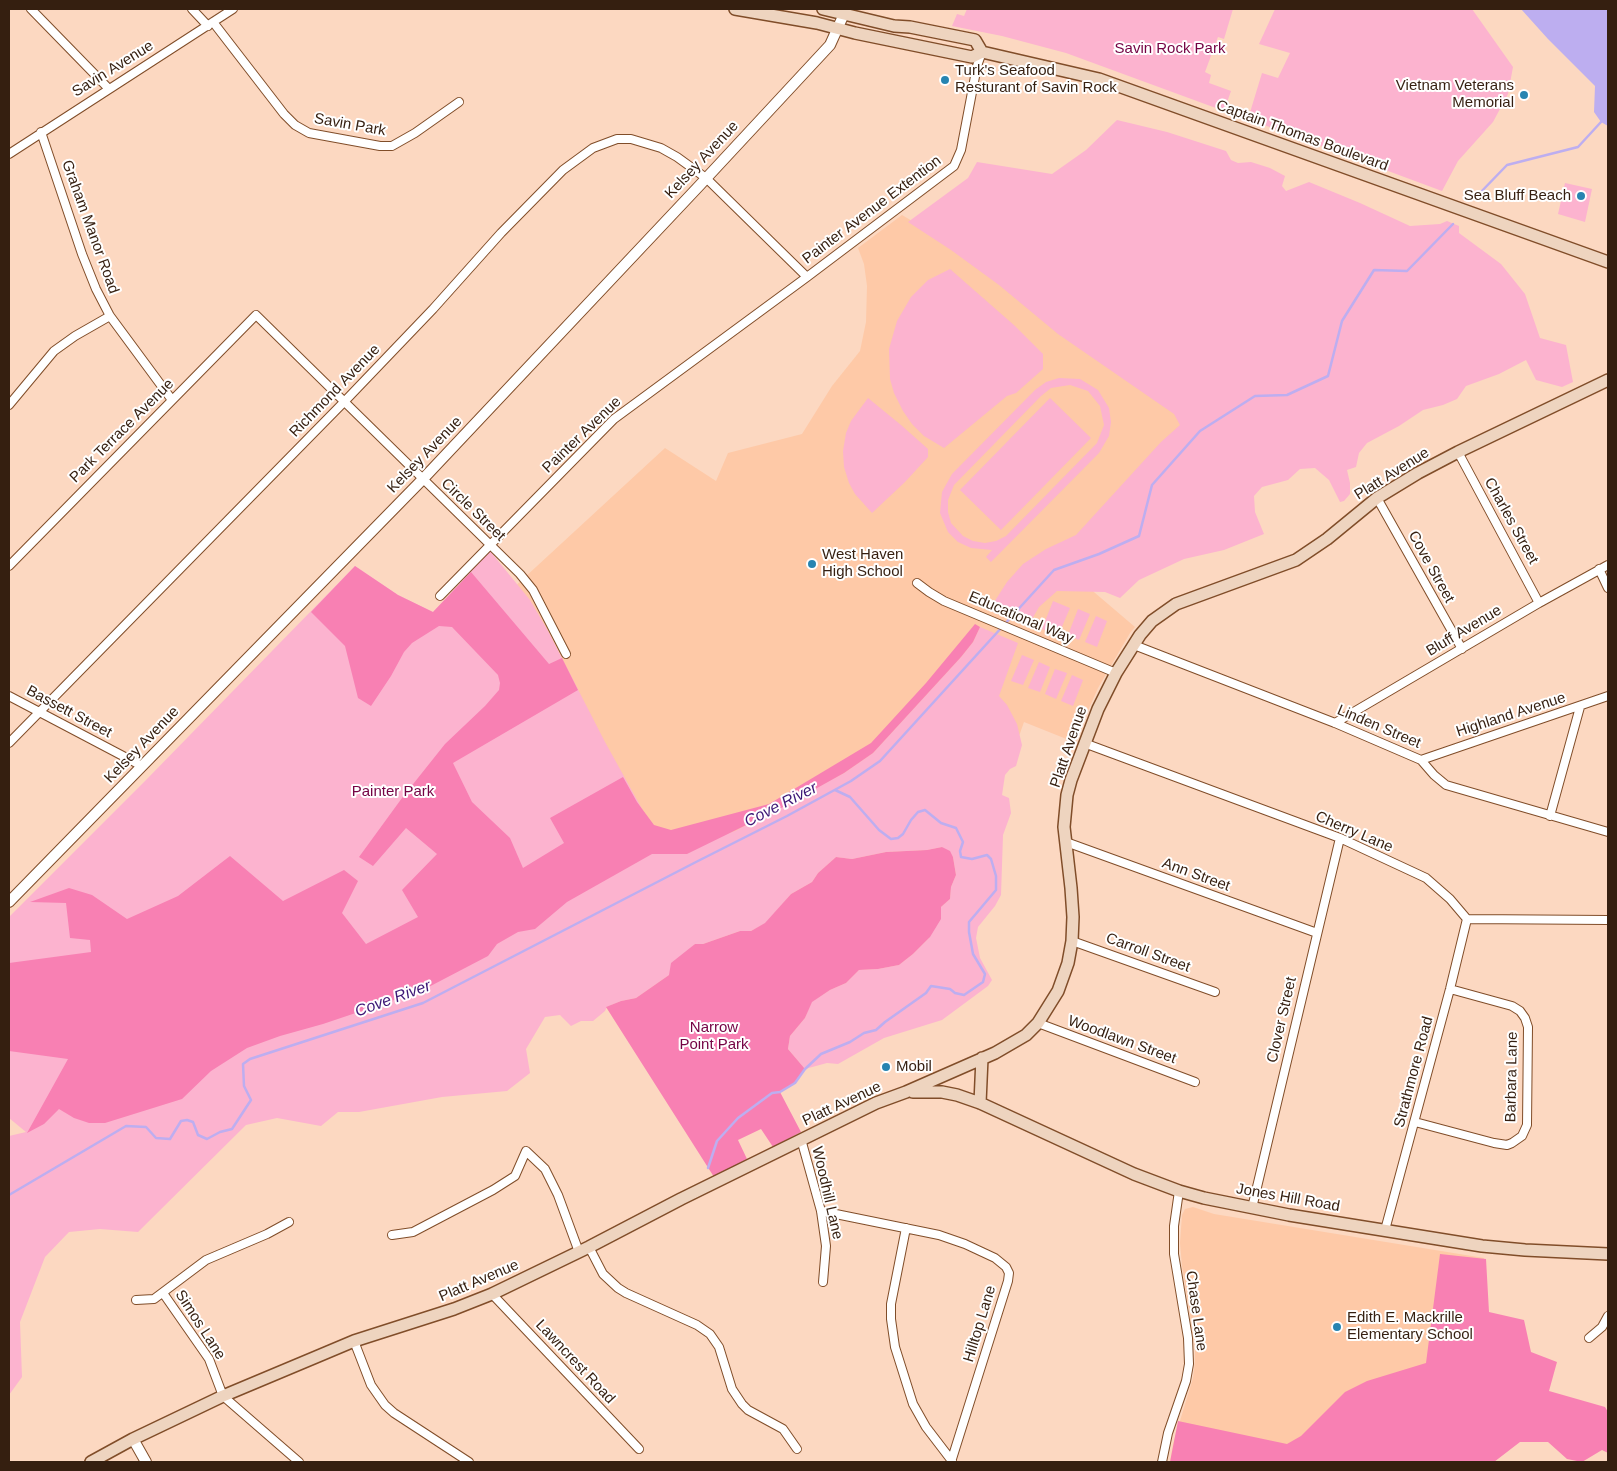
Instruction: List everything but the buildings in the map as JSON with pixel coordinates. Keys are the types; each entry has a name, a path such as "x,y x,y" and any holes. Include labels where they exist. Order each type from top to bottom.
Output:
{"main road":[{"name":"Captain Thomas Boulevard","path":"735,9 817,23 972,57 982,52 1038,64 1120,86 1608,262"},
{"name":"Captain Thomas Boulevard","path":"823,9 845,11 894,26 910,27 975,40 982,52"},
{"name":"Platt Avenue","path":"91,1462 133,1439 224,1396 354,1341 454,1309 492,1294 584,1250 801,1139 876,1103 906,1092 982,1058 1026,1035 1038,1023 1058,991 1068,963 1072,941 1073,917 1064,828 1067,795 1098,708 1116,673 1152,621 1176,604 1296,560 1327,539 1377,498 1458,452 1608,381"},
{"path":"980,1103 982,1058"},
{"name":"Jones Hill Road","path":"906,1092 942,1092 957,1095 980,1103 1134,1174 1179,1191 1252,1208 1482,1246 1608,1254"}],"street":[{"path":"31,9 109,89"},
{"name":"Savin Park","path":"192,9 210,24 284,114 295,125 309,133 380,146 392,146 416,133 460,102"},
{"name":"Savin Avenue","path":"10,151 233,9"},
{"name":"Kelsey Avenue","path":"9,902 422,480 706,178 830,45 839,29 845,11"},
{"name":"Painter Avenue Extention","path":"807,277 954,166 961,150 977,66 982,52"},
{"name":"Graham Manor Road","path":"41,132 96,290 110,316 172,400"},
{"name":"Richmond Avenue","path":"9,743 344,402 433,309 501,233 563,170 592,148 617,139 631,139 661,148 677,157 706,178 807,277"},
{"name":"Painter Avenue","path":"440,596 614,419 807,277"},
{"name":"Circle Street","path":"256,315 422,480 520,574 532,590 566,654"},
{"name":"Park Terrace Avenue","path":"9,566 256,315"},
{"path":"9,405 54,352 75,336 110,316"},
{"name":"Charles Street","path":"1458,452 1539,602"},
{"name":"Cove Street","path":"1377,498 1462,649"},
{"name":"Bluff Avenue","path":"1335,723 1539,602 1608,565"},
{"path":"1599,569 1608,588"},
{"name":"Educational Way","path":"917,583 944,601 1116,673"},
{"name":"Linden Street","path":"1134,645 1335,723 1421,760 1446,786 1608,832"},
{"name":"Bassett Street","path":"9,696 142,766"},
{"name":"Highland Avenue","path":"1421,760 1608,696"},
{"path":"1550,816 1580,707"},
{"name":"Cherry Lane","path":"1084,743 1340,838 1426,878 1450,899 1467,919"},
{"name":"Clover Street","path":"1252,1208 1340,838"},
{"name":"Ann Street","path":"1066,842 1317,933"},
{"path":"1467,919 1608,920"},
{"name":"Strathmore Road","path":"1385,1230 1467,919"},
{"name":"Carroll Street","path":"1072,941 1215,992"},
{"name":"Barbara Lane","path":"1415,1122 1507,1145 1522,1136 1527,1125 1528,1027 1526,1018 1512,1006 1450,989"},
{"name":"Woodlawn Street","path":"1038,1023 1196,1082"},
{"name":"Woodhill Lane","path":"801,1139 821,1211 826,1246 824,1282"},
{"path":"392,1235 413,1232 500,1186 515,1176 526,1151 545,1169 584,1250 603,1274 626,1293 697,1325 710,1334 719,1347 732,1389 742,1404 748,1410 783,1429 797,1449"},
{"name":"Chase Lane","path":"1162,1462 1168,1433 1186,1381 1189,1365 1188,1338 1174,1254 1174,1226 1179,1191"},
{"name":"Hilltop Lane","path":"821,1211 938,1235 965,1244 1003,1262 1008,1273 1008,1281 952,1462"},
{"name":"Simos Lane","path":"224,1396 209,1359 163,1293 206,1260 268,1234 289,1222"},
{"path":"906,1228 891,1304 895,1347 913,1404 926,1427 952,1462"},
{"path":"136,1300 154,1299 163,1293"},
{"name":"Lawncrest Road","path":"492,1294 638,1449"},
{"path":"1589,1338 1602,1327 1608,1316"},
{"path":"354,1341 371,1385 386,1405 394,1413 470,1462"},
{"path":"224,1396 299,1462"},
{"path":"133,1439 146,1462"}],"shaded area":[{"path":"1521,9 1608,9 1608,126 1601,122 1594,112 1595,86"},
{"name":"West Haven High School","path":"902,215 929,231 1188,417 1081,581 1135,627 1098,688 1074,742 1024,722 1018,739 709,907 498,602 665,448 716,481 728,453 802,434 832,386 860,351 866,322 867,286 864,264 858,248"},
{"name":"Edith E. Mackrille Elementary School","path":"1193,1207 1214,1214 1484,1258 1481,1443 1170,1462 1173,1444 1193,1378 1195,1362 1195,1346 1180,1243 1182,1215 1185,1209"}],"green space":[{"name":"Savin Rock Park","path":"967,9 1233,9 1224,39 1218,37 1205,72 1211,75 1209,83 1231,91 1224,111 1066,53 1002,36 952,26 957,14 964,16"},
{"path":"1275,9 1472,9 1513,67 1508,94 1493,122 1458,161 1442,191 1248,119 1262,73 1278,78 1290,53 1259,44"},
{"path":"1117,120 1167,132 1226,151 1231,160 1238,163 1251,162 1270,168 1285,176 1282,186 1286,191 1309,182 1410,226 1440,224 1447,221 1459,226 1459,233 1501,264 1525,294 1540,338 1566,345 1573,382 1562,387 1536,380 1526,360 1499,374 1466,386 1457,399 1423,410 1399,426 1367,443 1359,453 1356,467 1347,470 1350,494 1344,501 1340,502 1329,480 1315,468 1300,469 1288,480 1262,487 1254,496 1255,512 1264,534 1224,550 1184,559 1139,580 1120,598 1105,592 1057,591 1039,607 1028,626 989,610 1007,582 1023,564 1046,549 1076,535 1161,442 1180,425 1174,414 1058,334 999,285 908,222 968,178 977,162 1052,174 1086,150"},
{"path":"1565,183 1592,189 1585,222 1558,214"},
{"path":"950,269 1015,326 1043,354 1043,369 1016,393 1007,396 944,448 924,436 903,411 894,393 890,379 889,349 897,321 911,297 928,280"},
{"path":"1059,378 1080,379 1098,390 1109,408 1111,422 1109,436 1099,453 991,562 986,557 992,550 971,548 958,542 948,532 940,513 942,492 952,474 1035,390 1046,382","holes":["1070,385 1088,391 1100,406 1104,425 1097,443 1006,536 996,541 985,543 973,541 963,536 951,523 948,512 948,500 954,485 1051,388"]},
{"path":"868,398 928,449 928,457 872,513 855,494 849,483 844,467 843,451 846,433 851,421"},
{"path":"1050,398 1091,438 1001,530 960,490"},
{"name":"Painter Park","path":"490,551 530,600 667,854 735,831 844,773 873,753 961,657 973,642 980,627 1018,643 999,696 1007,705 1017,724 1022,745 1016,766 1005,775 1002,795 1009,798 1011,813 1003,835 1001,895 995,906 978,927 976,938 980,958 992,980 988,986 942,1020 884,1038 838,1064 827,1063 805,1069 788,1049 790,1036 805,1018 811,1002 846,983 859,970 899,965 913,954 929,938 941,907 950,899 951,887 956,875 953,857 942,847 927,850 886,852 852,859 836,857 818,873 812,882 791,894 766,923 751,931 740,931 703,944 695,944 669,975 636,998 621,1001 607,1007 593,1021 581,1021 571,1026 560,1015 545,1017 526,1049 530,1073 507,1091 442,1097 359,1112 338,1112 321,1126 277,1118 246,1125 138,1232 100,1229 69,1232 45,1257 20,1322 22,1377 9,1395 9,1136 26,1132 9,1118 9,917 355,566 398,595 433,612"},
{"path":"355,566 398,595 433,612 471,572 549,664 562,658 578,690 453,763 472,802 510,838 523,868 564,843 550,818 623,777 637,802 654,825 671,830 769,804 871,743 926,683 975,624 980,627 973,642 961,657 873,753 844,773 783,807 687,854 652,854 567,902 535,929 518,932 497,944 488,956 421,991 247,1048 211,1071 182,1099 105,1123 89,1123 74,1118 59,1109 44,1124 27,1133 68,1059 9,1051 9,963 91,952 90,940 70,938 66,903 30,902 69,888 92,895 127,919 178,896 230,856 283,901 344,870 358,881 342,913 366,944 418,917 402,890 437,854 406,828 373,866 359,857 402,798 445,744 485,706 499,690 500,683 498,675 452,627 439,626 412,643 404,652 371,706 358,698 345,646 311,612"},
{"path":"1053,601 1070,608 1058,636 1042,629"},
{"path":"1078,609 1090,614 1079,640 1068,635"},
{"path":"1096,616 1107,621 1097,647 1085,642"},
{"path":"1022,655 1034,660 1023,685 1011,681"},
{"path":"1039,662 1050,667 1040,692 1028,688"},
{"path":"1055,669 1067,673 1056,699 1045,694"},
{"path":"1072,675 1083,680 1073,706 1061,701"},
{"name":"Narrow Point Park","path":"942,847 950,851 953,857 956,875 951,887 950,899 941,907 941,919 930,937 899,965 859,970 846,983 830,990 812,1002 805,1018 790,1036 788,1049 805,1069 795,1083 780,1092 801,1132 773,1147 761,1129 738,1140 747,1159 714,1177 606,1007 636,998 669,975 671,963 695,944 703,944 740,931 751,931 765,923 791,894 812,882 818,873 836,857 852,859 886,852 927,850"},
{"path":"1440,1254 1486,1259 1489,1312 1524,1320 1531,1352 1557,1362 1549,1391 1605,1407 1608,1412 1608,1453 1602,1450 1582,1462 1567,1459 1548,1442 1520,1442 1494,1462 1170,1462 1178,1421 1287,1444 1301,1436 1345,1392 1367,1381 1426,1363"}],"waterway":[{"name":"Cove River","path":"1478,195 1507,165 1578,147 1601,122"},
{"name":"Cove River","path":"9,1195 126,1126 146,1127 156,1138 170,1139 181,1121 187,1120 193,1122 198,1135 207,1139 220,1132 232,1129 251,1100 244,1086 243,1064 250,1059 423,1003 787,816 851,781 880,761 1054,570 1099,554 1139,536 1152,485 1200,431 1255,396 1287,395 1328,376 1342,321 1374,270 1407,271 1453,224"},
{"path":"708,1168 717,1141 738,1118 772,1093 780,1092 795,1083 805,1069 821,1054 850,1042 864,1033 876,1030 926,993 931,986 950,989 955,993 964,995 983,982 985,974 973,954 969,922 996,890 996,876 991,859 987,855 972,859 961,857 960,851 963,842 956,828 941,823 925,810 918,812 903,834 898,838 891,839 879,830 850,797 835,790"}],"place":[{"name":"Turk's Seafood Resturant of Savin Rock","path":"945,80"},
{"name":"Vietnam Veterans Memorial","path":"1524,95"},
{"name":"Sea Bluff Beach","path":"1581,196"},
{"name":"West Haven High School","path":"812,564"},
{"name":"Mobil","path":"886,1067"},
{"name":"Edith E. Mackrille Elementary School","path":"1337,1327"}]}
